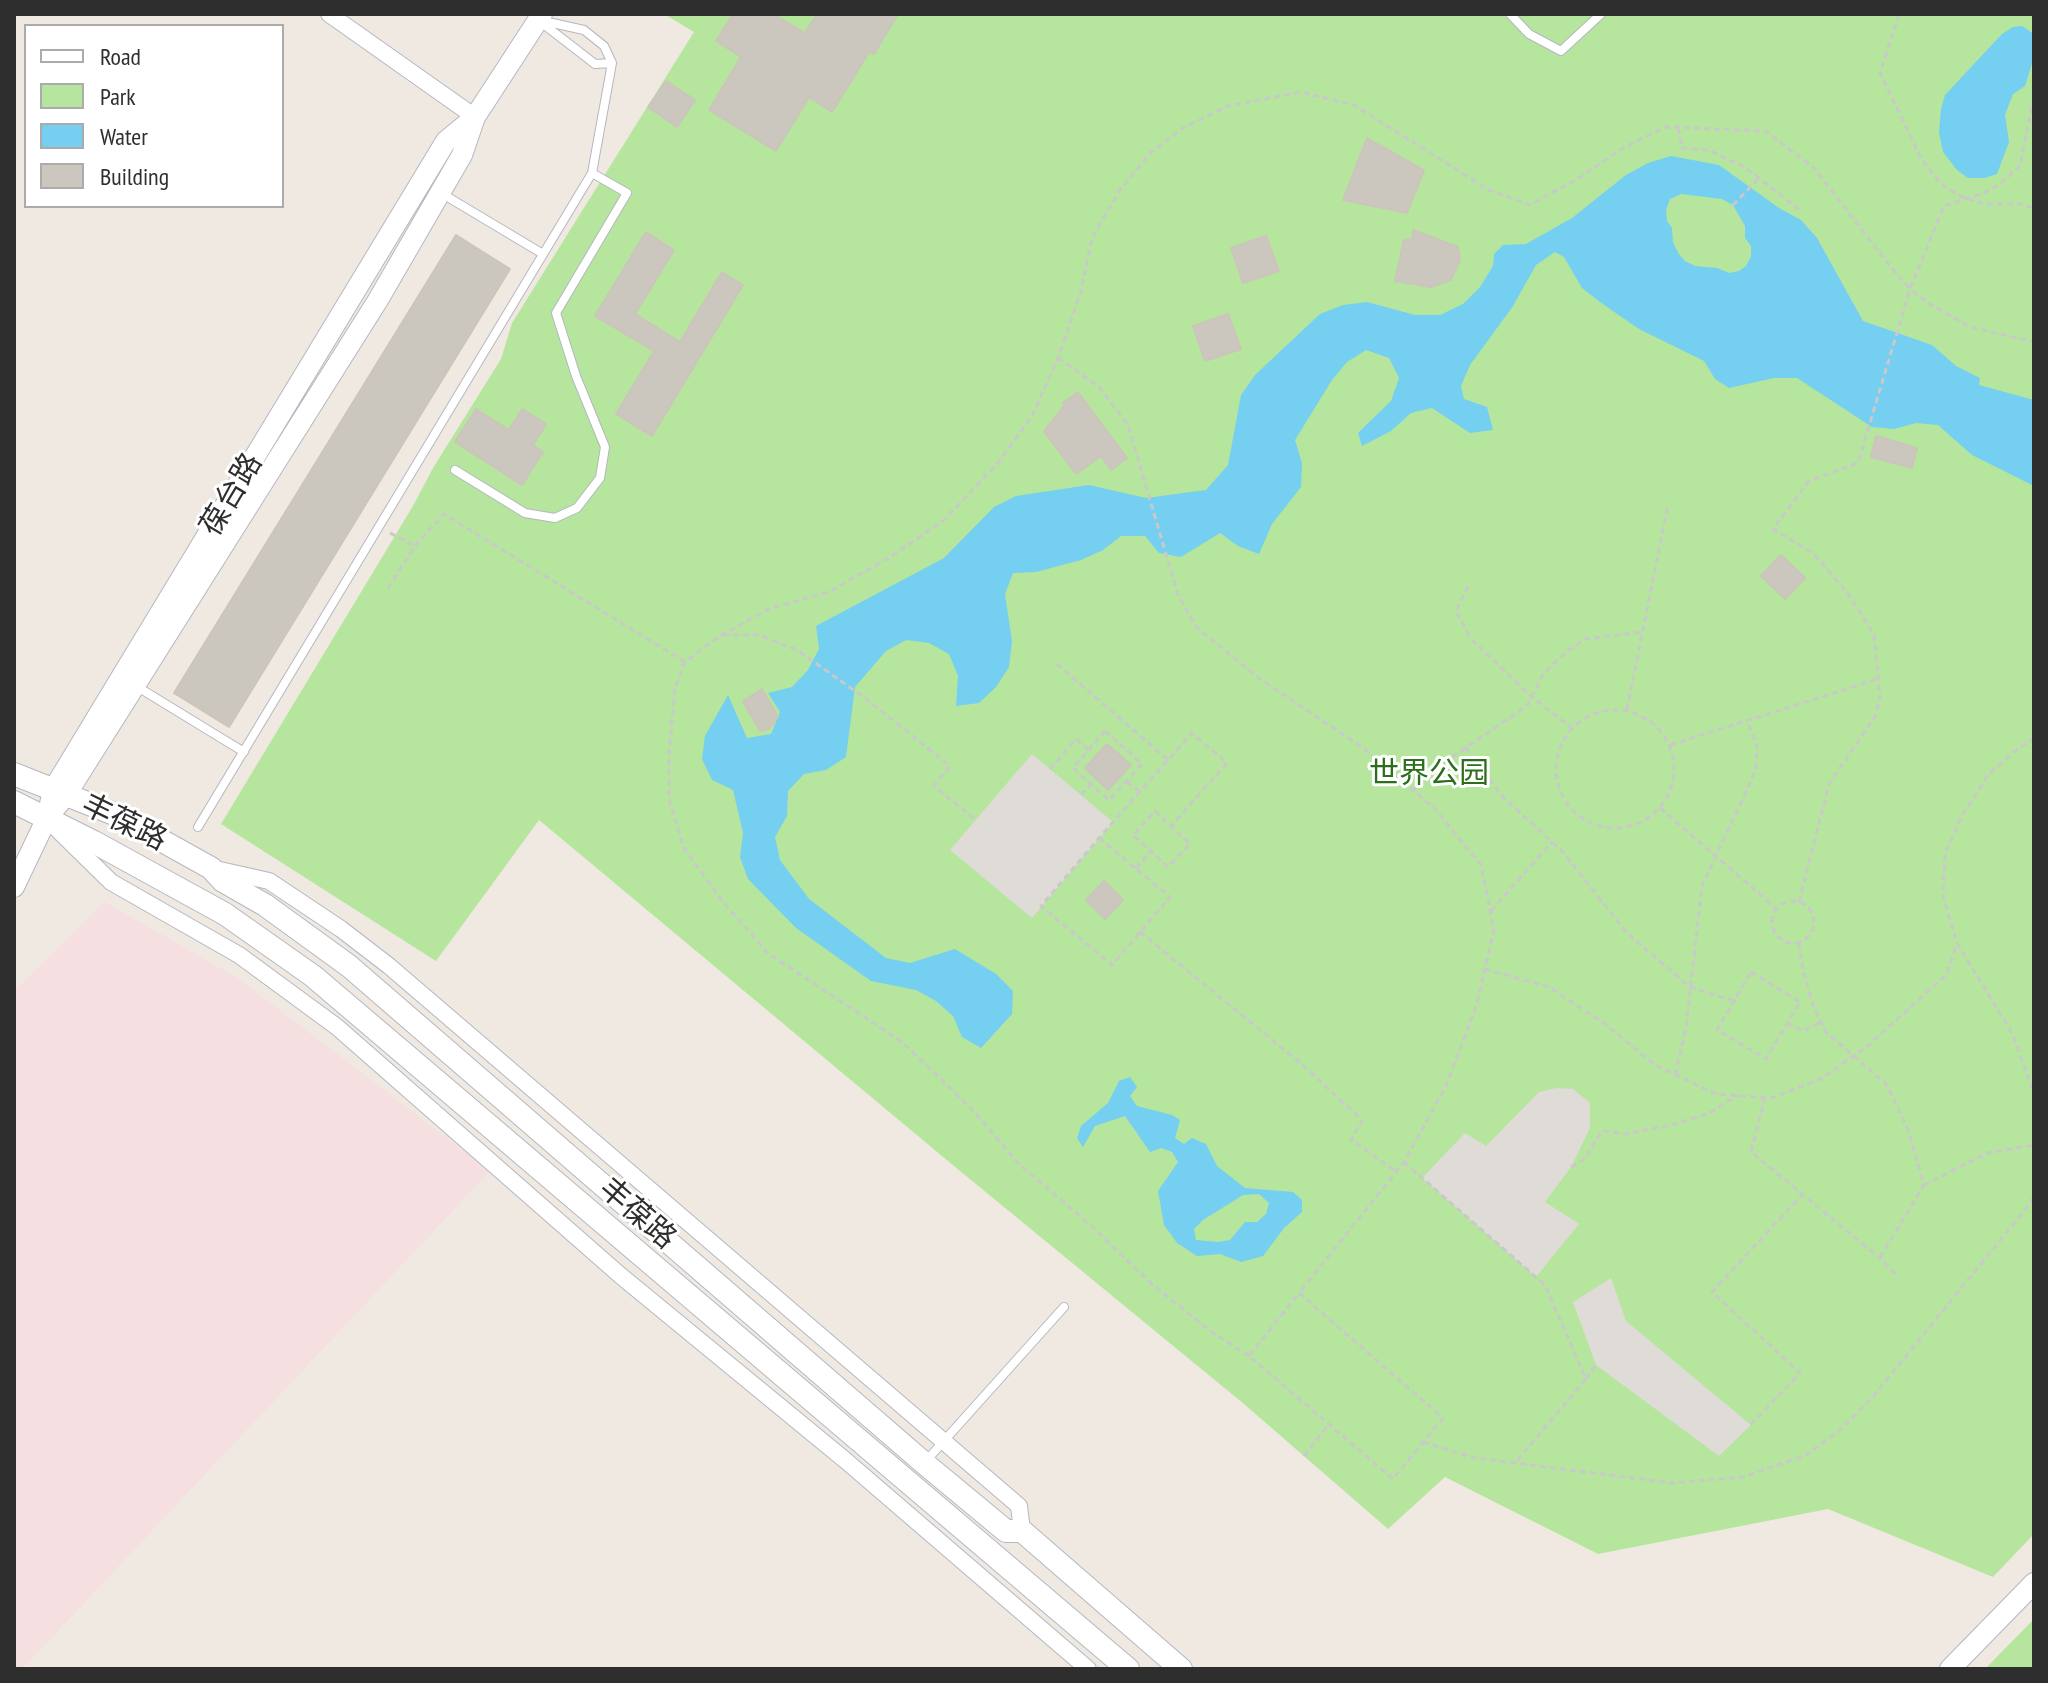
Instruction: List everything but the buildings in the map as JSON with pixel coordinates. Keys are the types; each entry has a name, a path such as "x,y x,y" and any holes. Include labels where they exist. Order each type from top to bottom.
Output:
{"main road":[{"name":"丰葆路","path":"14,774 112,813 211,868 223,881 265,905 317,942 398,1007 924,1463 1006,1531 1022,1531 1181,1669"},
{"name":"丰葆路","path":"14,802 225,914 313,976 1128,1669"}],"street":[{"path":"329,14 475,117"},
{"name":"葆台路","path":"59,792 135,685 378,300 462,155 475,117 537,16"},
{"name":"葆台路","path":"14,887 59,792 446,141 475,117"},
{"path":"47,818 111,882 239,955 337,1027 621,1276 891,1499 1088,1669"},
{"path":"211,868 269,881 377,957 1019,1506 1022,1531"},
{"path":"1950,1669 2034,1583"}],"lane":[{"path":"1510,14 1529,34 1561,51 1601,14"},
{"path":"537,16 595,64 612,63"},
{"path":"198,827 592,173 612,63 604,46 584,30 537,16"},
{"path":"455,470 525,513 555,518 577,508 600,478 605,447 576,376 556,313 627,193 592,173"},
{"path":"440,192 543,254"},
{"path":"135,685 244,752"},
{"path":"891,1499 1064,1307"}],"path":[{"path":"1899,14 1880,73 1922,160 1941,184 1964,198 1984,204 2019,204 2034,208"},
{"path":"1299,1293 1443,1418 1393,1479 1249,1356 1209,1330 1153,1285 1019,1164 971,1108 902,1042 769,954 723,902 684,848 669,800 669,754 675,688 685,662 721,635 771,608 829,592 892,556 944,520 997,464 1032,416 1058,358 1081,291 1092,238 1119,191 1151,152 1183,128 1228,106 1300,92 1354,105 1489,190 1530,205 1579,178 1623,148 1666,127 1766,131 1814,168 1910,289 1970,327 2034,342"},
{"path":"1799,902 1829,784 1875,717 1880,697 1874,635 1850,596 1813,553 1773,529 1809,481 1858,463 1910,289 1944,206 1984,193 1999,185 2020,166 2034,96"},
{"path":"1678,128 1682,148 1708,150 1745,167 1801,211"},
{"path":"1733,205 1759,178"},
{"path":"1058,358 1099,387 1128,425 1178,595 1196,627 1260,679 1362,747 1435,809 1481,865 1494,930 1476,1007 1446,1086 1404,1162 1249,1356"},
{"path":"1627,710 1668,505"},
{"path":"388,588 415,546 444,514 685,662"},
{"path":"379,527 415,546"},
{"path":"1468,586 1456,611 1471,639 1532,697 1572,728"},
{"path":"1413,790 1465,747 1527,706 1544,673 1567,651 1586,639 1642,632"},
{"path":"721,635 759,635 797,650 865,698 950,766 934,786 976,820"},
{"path":"1057,664 1168,760"},
{"path":"1670,745 1878,679"},
{"path":"1608,710 1627,710 1645,717 1660,729 1670,745 1675,763 1674,783 1667,800 1638,825 1619,829 1599,827 1581,818 1566,804 1558,785 1556,765 1561,745 1572,728 1589,716 1608,710"},
{"path":"1675,1075 1686,1028 1702,886 1756,770 1757,745 1747,721"},
{"path":"1105,731 1142,764 1109,800 1073,768 1089,750 1105,731"},
{"path":"1099,838 1170,897 1112,965 1041,906 1099,838 1192,733 1227,763 1171,826"},
{"path":"2034,738 1988,775 1963,814 1945,853 1943,896 1957,943 2012,1033 2034,1093"},
{"path":"1050,769 1076,739 1089,750"},
{"path":"1465,747 1503,797 1562,851 1628,934 1690,987 1734,1001"},
{"path":"1126,781 1140,792"},
{"path":"1081,795 1091,784"},
{"path":"1660,808 1777,909"},
{"path":"1155,811 1190,844 1168,867 1151,851 1133,835 1155,811"},
{"path":"1490,912 1552,842"},
{"path":"1136,868 1151,851"},
{"path":"1786,902 1799,902 1810,910 1814,922 1810,935 1799,943 1785,942 1774,932 1772,918 1777,909 1786,902"},
{"path":"1140,932 1303,1065 1353,1110 1362,1120 1351,1140 1397,1172"},
{"path":"1799,943 1803,970 1826,1032 1886,1084 1908,1129 1924,1185"},
{"path":"1485,969 1549,987 1605,1024 1655,1065 1716,1094 1771,1098 1823,1078 1853,1056 1947,974 1957,943"},
{"path":"1751,972 1800,1002 1766,1059 1717,1030 1734,1001 1751,972"},
{"path":"1787,1023 1804,1031 1821,1022"},
{"path":"1571,1167 1585,1159 1602,1131 1626,1134 1667,1126 1708,1114 1738,1095"},
{"path":"1765,1097 1751,1152 1880,1258 1899,1278"},
{"path":"1880,1258 1924,1185 1987,1153 2034,1145"},
{"path":"1404,1162 1545,1285 1586,1379"},
{"path":"1423,1442 1475,1458 1672,1483 1743,1477 1806,1455 1839,1431 1871,1399 2032,1201 2034,1192"},
{"path":"1751,1425 1800,1373 1712,1292 1803,1194"},
{"path":"1515,1463 1596,1365"},
{"path":"1304,1456 1329,1424"}],"shaded area":[{"path":"1032,754 1113,822 1032,918 950,850"},
{"path":"105,902 239,979 490,1171 22,1669 14,1669 14,991"},
{"path":"1556,1088 1573,1089 1590,1103 1590,1128 1571,1167 1545,1202 1579,1224 1536,1277 1422,1178 1465,1133 1486,1146 1539,1092"},
{"path":"1611,1278 1626,1321 1751,1425 1719,1456 1596,1365 1573,1302"}],"green space":[{"name":"世界公园","path":"664,14 2034,14 2034,1534 1993,1577 1828,1509 1598,1554 1445,1477 1388,1529 1244,1404 539,820 436,961 221,824 501,359 512,323 694,32"},
{"path":"2034,1619 2034,1669 1985,1669"}],"water":[{"path":"2022,26 2034,34 2034,57 2025,86 2013,94 2005,115 2009,142 1997,174 1968,178 1943,152 1939,132 1945,95 2002,34 2013,27"},
{"path":"1671,156 1719,165 1801,220 1817,238 1863,321 1932,345 1956,366 1980,378 1979,385 2034,400 2034,486 1972,455 1938,425 1916,423 1894,429 1872,427 1797,378 1774,378 1729,388 1715,379 1704,361 1639,329 1582,288 1564,257 1555,252 1536,265 1513,306 1470,365 1461,386 1464,399 1487,407 1493,430 1470,433 1432,408 1411,413 1391,431 1362,446 1358,433 1391,401 1399,378 1389,358 1366,350 1347,362 1332,380 1295,440 1302,463 1301,487 1272,524 1259,554 1238,546 1220,533 1181,557 1159,553 1145,536 1121,536 1103,550 1081,560 1036,572 1013,573 1005,594 1012,641 1009,667 996,687 979,703 956,706 958,676 949,654 929,643 906,640 886,651 855,687 846,757 826,770 804,774 788,791 787,816 775,837 780,860 809,899 886,958 910,963 955,949 996,974 1013,991 1012,1014 981,1048 962,1037 953,1016 936,1001 916,990 871,981 796,928 748,879 740,857 743,833 733,790 712,780 702,759 705,736 728,695 747,738 771,734 780,712 768,693 792,687 808,670 819,649 816,626 944,558 994,507 1016,496 1089,485 1146,498 1206,490 1228,465 1241,395 1255,375 1320,314 1343,305 1367,302 1415,315 1440,315 1463,304 1480,287 1493,266 1494,254 1503,245 1526,244 1572,218 1626,175 1648,163","holes":["1681,194 1722,199 1733,205 1745,226 1745,238 1751,246 1751,256 1746,266 1729,273 1685,261 1673,242 1672,228 1667,221 1666,210 1670,199"]},
{"path":"1130,1077 1137,1087 1130,1096 1137,1106 1180,1120 1175,1138 1184,1144 1192,1138 1206,1144 1217,1166 1245,1188 1293,1192 1302,1200 1302,1212 1284,1228 1263,1256 1241,1262 1220,1254 1197,1256 1177,1243 1164,1225 1158,1191 1178,1162 1172,1152 1161,1148 1150,1152 1125,1116 1095,1126 1083,1147 1077,1138 1081,1126 1108,1103 1119,1081","holes":["1259,1194 1269,1203 1266,1214 1257,1222 1245,1222 1230,1240 1196,1240 1194,1229 1203,1220 1243,1195"]}]}
